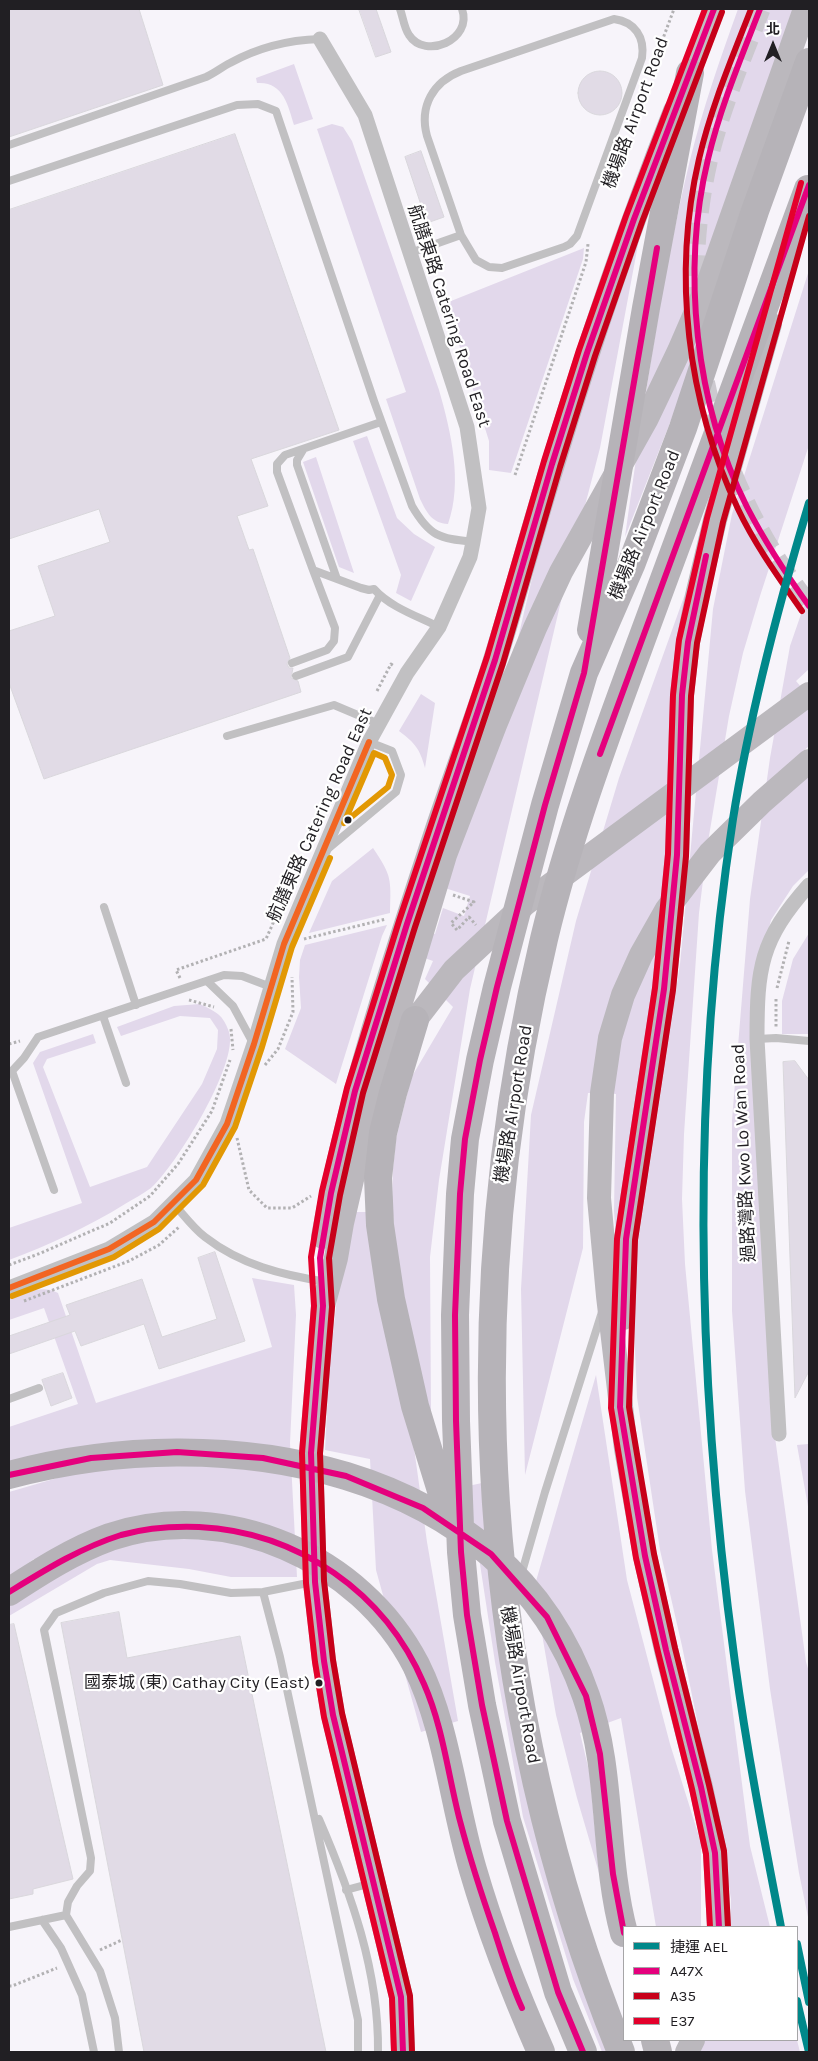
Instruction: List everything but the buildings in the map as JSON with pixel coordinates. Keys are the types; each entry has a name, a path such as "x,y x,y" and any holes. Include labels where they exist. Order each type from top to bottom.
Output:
{"highway":[{"name":"機場路 Airport Road","path":"583,2052 558,1992 507,1821 482,1705 468,1615 461,1552 456,1421 455,1315 460,1194 465,1139 480,1060 497,987 545,805 584,673 631,565 683,428 756,210 809,62"},
{"path":"584,673 649,289 690,73"},
{"name":"機場路 Airport Road","path":"621,2052 591,1971 553,1851 529,1747 508,1629 493,1471 491,1336 497,1228 503,1167 510,1112 545,934 572,840 592,778 809,187"},
{"path":"416,1020 392,1093 383,1133 378,1178 380,1225 391,1299 415,1406 461,1552"},
{"path":"9,1475 67,1462 122,1455 185,1452 248,1455 294,1462 345,1475 374,1485 429,1510 456,1527 500,1561 534,1600 554,1628 578,1675 591,1710 598,1737 604,1779 611,1865 623,1928"},
{"path":"9,1592 90,1545 111,1537 148,1528 170,1526 213,1528 258,1536 278,1543 316,1560 333,1571 370,1602 400,1638 425,1685 440,1734 473,1870 510,1978 541,2052"}],"main road":[{"path":"404,2052 401,1997 374,1882 347,1780 333,1714 324,1661 315,1582 312,1535 312,1453 325,1281 366,1120 392,1049 399,1010 417,947 449,846 495,724 534,628 569,557 646,420 679,351 708,284 805,9"},
{"path":"325,1281 320,1258 331,1193 355,1091 436,831 495,660 552,464 587,353 634,219 690,73"},
{"path":"620,1407 626,1239 664,989 677,854 681,714 688,642 715,520 809,187"},
{"path":"392,1049 454,970 526,904 809,694"},
{"path":"719,1926 715,1853 701,1787 666,1650 645,1556 620,1407 599,1198 602,1092 610,1038 623,995 641,955 667,909 710,853 762,802 809,761"}],"street":[{"name":"機場路 Airport Road","path":"690,73 714,9"},
{"name":"航膳東路 Catering Road East","path":"9,1288 109,1249 154,1222 196,1180 227,1124 254,1044 284,944 369,742 407,673 439,627 470,557 479,508 468,427 365,115 320,39"},
{"name":"過路灣路 Kwo Lo Wan Road","path":"780,1434 757,1039 758,985 765,951 779,922 809,885"}],"lane":[{"path":"400,9 409,36 421,45 434,46 455,39 463,28 464,15 462,9"},
{"path":"622,20 634,28 643,45 642,58 581,229 574,241 509,267 496,268 483,265 476,260 461,235 425,128 424,120 432,92 444,79 461,71 604,22 622,20"},
{"path":"9,144 206,77 229,63 264,48 293,40 320,39"},
{"path":"9,181 236,105 258,104 276,111 381,422 412,506 431,532 452,540 473,542"},
{"path":"410,253 461,235"},
{"path":"292,663 327,650 334,640 335,628 277,472 280,459 285,455 381,422"},
{"path":"302,450 297,460 297,465 337,579"},
{"path":"313,570 369,590 374,589 380,595 439,627"},
{"path":"296,676 348,657 380,595"},
{"path":"227,736 334,705 378,724"},
{"path":"322,853 396,792 401,775 392,751 369,742"},
{"path":"104,907 136,1005"},
{"path":"54,1190 12,1071 24,1058 38,1037 224,975 242,976 271,986"},
{"path":"207,981 233,1006 254,1044"},
{"path":"103,1016 126,1083"},
{"path":"757,1039 776,1038 809,1041"},
{"path":"173,1203 203,1236 236,1258 272,1271 325,1281"},
{"path":"508,1629 540,1509 592,1340 626,1239"},
{"path":"9,1399 39,1388"},
{"path":"119,2052 115,2018 100,1971 66,1915 68,1902 77,1886 90,1872 91,1858 44,1630 56,1613 104,1593 148,1581 180,1584 231,1593 264,1592 315,1582"},
{"path":"264,1592 280,1657 358,2020 358,2052"},
{"path":"312,1803 358,1919 372,1974 378,2030 378,2052"},
{"path":"346,1890 374,1882"},
{"path":"9,1927 66,1915"},
{"path":"42,1920 61,1948 82,1995 94,2052"}],"path":[{"name":"機場路 Airport Road","path":"654,64 674,9"},
{"path":"515,475 586,262 590,238"},
{"path":"447,893 474,902 451,923 457,930 469,917 478,927"},
{"path":"304,939 394,918"},
{"name":"航膳東路 Catering Road East","path":"301,947 308,931"},
{"path":"176,970 266,939"},
{"path":"776,1038 776,991 790,940"},
{"path":"263,1067 278,1049 293,1012 292,972"},
{"path":"189,1000 211,1004 218,1010"},
{"path":"9,1265 110,1223 150,1196 178,1164 212,1111 234,1047 228,1022"},
{"path":"236,1136 250,1190 267,1208 292,1208 314,1194"}],"shaded area":[{"path":"738,9 795,9 785,103 679,400 625,537 653,348 679,207 700,122"},
{"path":"294,64 313,119 294,125 287,102 279,90 266,83 257,83 256,78"},
{"path":"332,124 343,127 352,141 439,390 448,423 454,457 455,491 448,524 434,519 425,509 420,499 386,399 406,392 317,129"},
{"path":"640,234 600,448 569,567 470,989 439,1180 430,1257 431,1414 398,1282 392,1202 393,1168 396,1139 411,1078 453,1007 425,979 433,961 416,955 425,930 435,934 443,908 464,916 470,896 429,883 514,655 560,460"},
{"path":"584,248 583,259 511,473 489,470 489,441 446,303"},
{"path":"809,270 809,445 743,653 729,716 707,848 699,913 684,1134 682,1199 685,1264 712,1550 750,1846 770,1926 730,1926 731,1899 721,1838 682,1646 660,1550 637,1397 632,1281 680,964 713,609 732,514"},
{"path":"367,436 397,518 414,534 435,547 411,601 396,593 401,575 353,441"},
{"path":"316,457 354,573 339,567 303,462"},
{"path":"709,527 657,962 616,1240 614,1211 616,1094 588,1093 584,1122 583,1248 525,1475 521,1289 531,1115 576,921 619,778"},
{"path":"809,591 809,669 796,681 809,696 809,746 774,777 809,776 809,870 793,886 771,920 754,990 770,1401 806,1662 809,1672 809,1922 799,1873 770,1689 745,1491 732,1311 732,1120 750,899 770,758 790,646"},
{"path":"421,694 435,703 425,768 416,747 399,731"},
{"path":"373,848 384,865 389,878 390,913 309,933 332,881"},
{"path":"387,925 336,1084 285,1049 301,1008 300,960 305,945"},
{"path":"809,933 809,1034 782,1034 782,1001 793,959"},
{"path":"200,1004 215,1012 224,1021 229,1032 230,1047 225,1066 215,1089 175,1159 151,1188 83,1228 9,1260 9,1228 82,1203 33,1063 40,1052 93,1034 96,1043 47,1059 43,1067 90,1187 147,1167 202,1084 217,1049 218,1030 210,1018 180,1016 121,1036 117,1027 174,1006"},
{"path":"352,1212 374,1212 458,1721 421,1732 376,1570 370,1459 325,1450 329,1371 338,1288"},
{"path":"252,1278 294,1285 296,1315 290,1443 297,1577 231,1577 189,1569 110,1560 97,1564 9,1616 9,1603 47,1581 34,1559 9,1577 9,1492 71,1474 9,1466 9,1427 78,1404 44,1308 9,1320 9,1299 40,1289 52,1290 58,1293 96,1403 272,1347"},
{"path":"596,1375 627,1580 670,1744 701,1843 701,1926 656,1926 621,1718 580,1733 590,1775 599,1873 577,1798 556,1715 534,1588"},
{"path":"808,1444 809,1449 809,1512 797,1445"},
{"path":"482,1483 611,2052 602,2052 573,1979 523,1817 495,1662 468,1486"},
{"path":"689,2041 797,2041 800,2052 693,2052"}],"tunnel":[{"path":"760,9 724,104 707,162 697,221 694,280 698,338 707,396 724,451 746,505 774,557 809,606"}],"metro line":[{"name":"AEL","path":"781,1926 745,1729 722,1558 706,1347 705,1135 710,1029 719,924 733,819 756,699 786,581 809,503"},
{"name":"AEL","path":"798,1949 809,2002"},
{"name":"AEL","path":"798,2005 809,2052"}],"transit line":[{"name":"E37","path":"394,2052 392,1998 324,1717 315,1662 306,1583 302,1453 314,1306 311,1257 322,1191 347,1088 399,921 487,657 544,461 579,350 626,216 705,9"},
{"name":"A47X","path":"403,2052 401,1997 333,1715 324,1661 315,1582 311,1453 323,1306 320,1258 331,1193 355,1091 407,924 495,660 552,464 587,353 634,219 714,9"},
{"name":"A35","path":"751,9 729,64 699,159 691,203 687,247 686,292 689,337 696,381 707,425 721,468 738,509 752,535 802,611"},
{"name":"A47X","path":"760,9 731,83 708,159 700,202 695,246 698,336 705,381 715,425 729,467 761,533 809,606"},
{"name":"A35","path":"412,2052 410,1996 342,1713 333,1660 324,1581 320,1453 332,1307 329,1258 340,1195 363,1093 415,927 503,663 560,467 595,356 642,222 722,12"},
{"name":"E37","path":"710,1926 706,1854 636,1558 611,1408 617,1239 655,988 668,854 673,695 679,640 707,518 801,183"},
{"name":"A47X","path":"600,754 809,185"},
{"name":"A35","path":"728,1926 724,1851 654,1554 629,1407 635,1240 673,990 686,856 691,696 697,643 723,522 809,216"},
{"name":"A47X","path":"583,2052 558,1992 507,1821 482,1705 467,1615 461,1552 456,1421 455,1315 460,1194 465,1139 480,1060 497,987 545,805 584,673 657,248"},
{"name":"A47X","path":"706,556 688,642 682,695 677,855 664,989 626,1239 620,1407 645,1556 666,1650 701,1787 715,1853 719,1926"},
{"path":"9,1288 109,1249 154,1222 196,1180 227,1124 254,1044 284,944 369,742"},
{"path":"374,753 385,758 392,775 388,787 344,823 374,753"},
{"path":"12,1296 114,1257 159,1229 203,1185 235,1127 262,1047 292,947 330,858"},
{"name":"A47X","path":"9,1475 91,1458 177,1452 263,1458 346,1476 423,1508 491,1554 547,1617 586,1696 600,1754 613,1874 623,1928"},
{"name":"A47X","path":"9,1592 63,1560 106,1540 121,1535 160,1528 199,1527 235,1531 270,1541 303,1555 334,1573 362,1595 386,1621 407,1651 431,1700 441,1734 468,1849 507,1971 522,2008"}],"place":[{"name":"國泰城 (東) Cathay City (East)","path":"319,1683"}]}
